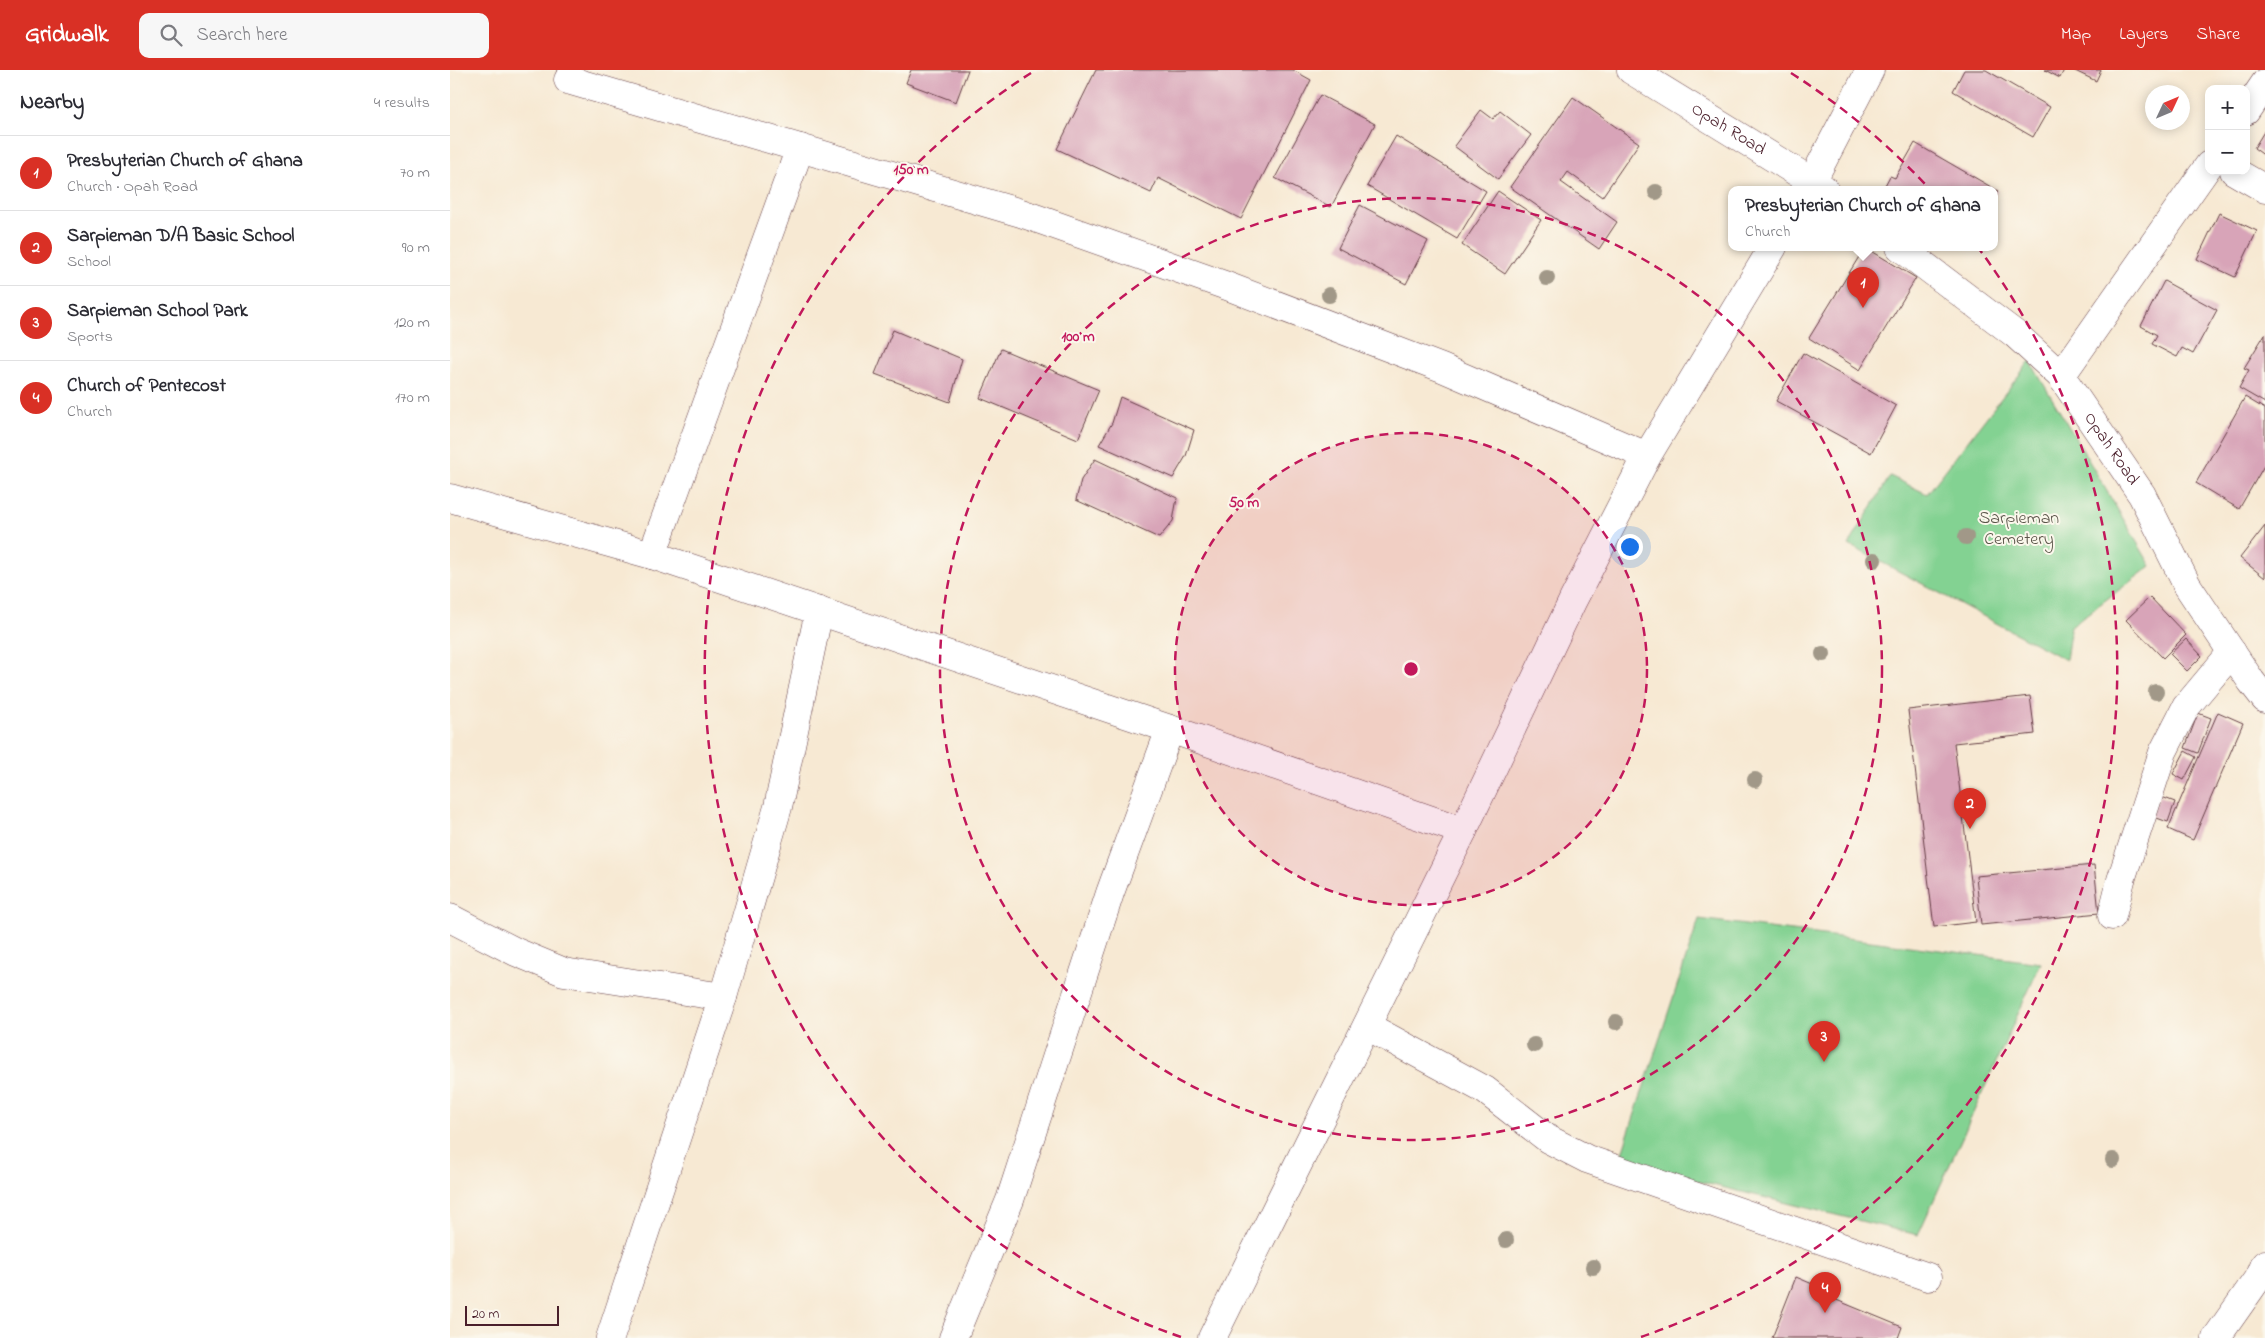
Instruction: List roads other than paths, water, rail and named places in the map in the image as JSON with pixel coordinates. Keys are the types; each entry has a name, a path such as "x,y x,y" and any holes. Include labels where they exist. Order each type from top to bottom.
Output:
{"street":[{"name":"Opah Road","path":"1631,70 1815,186"},
{"path":"1815,186 1870,70"},
{"path":"568,80 1020,213 1226,286 1442,368 1647,456"},
{"path":"2250,104 2265,83"},
{"path":"652,556 800,148"},
{"path":"2061,376 2205,171"},
{"path":"2241,175 2265,189"},
{"path":"1212,1338 1463,831 1573,600 1647,456 1771,251"},
{"name":"Opah Road","path":"1905,251 2014,334 2061,376 2142,495 2187,585 2265,699"},
{"path":"450,498 652,556 1170,729 1463,831"},
{"path":"610,1338 723,998 778,807 819,611"},
{"path":"2112,916 2121,880 2163,752 2186,707 2232,652"},
{"path":"953,1338 1010,1200 1110,893 1170,729"},
{"path":"450,918 516,952 564,972 723,998"},
{"path":"1367,1026 1485,1090 1548,1139 1587,1159 1928,1277"},
{"path":"2216,1338 2261,1274 2265,1264"}],"place":[{"name":"Presbyterian Church of Ghana","path":"1863,308"},
{"name":"Sarpieman D/A Basic School","path":"1970,829"},
{"name":"Sarpieman School Park","path":"1824,1062"},
{"name":"Church of Pentecost","path":"1825,1313"}],"park label":[{"name":"Sarpieman Cemetery","path":"2019,529"}]}
